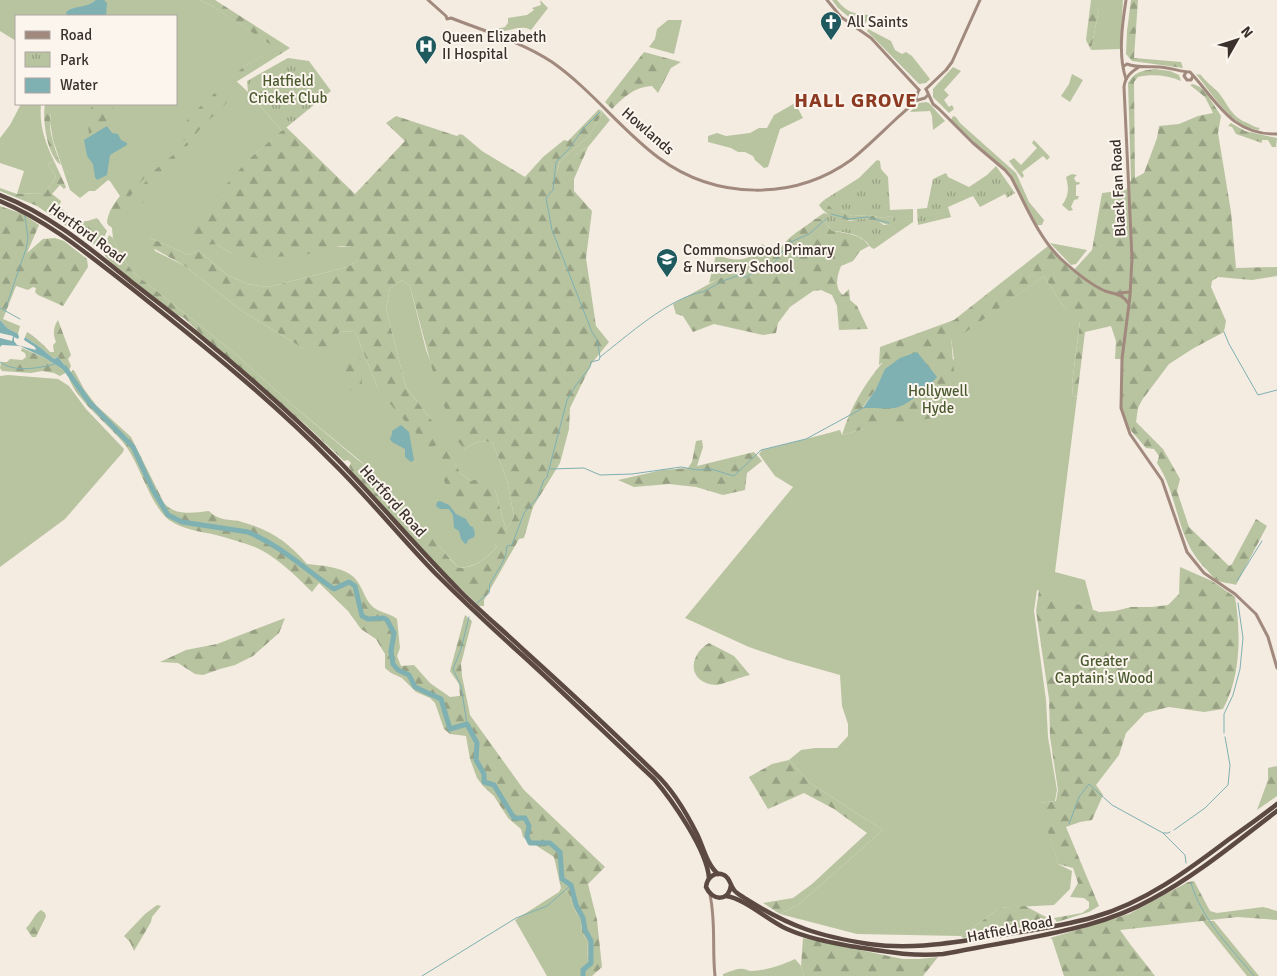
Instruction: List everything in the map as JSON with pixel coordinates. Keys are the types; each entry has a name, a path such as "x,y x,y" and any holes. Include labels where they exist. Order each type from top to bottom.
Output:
{"highway":[{"name":"Hertford Road","path":"0,195 47,219 111,265 204,338 279,404 337,459 422,553 475,607 525,650 657,774 678,800 699,838 712,868 718,874"},
{"name":"Hertford Road","path":"0,201 45,223 96,260 222,360 305,435 344,474 441,579 495,632 654,779 676,807 686,825 705,864 709,878"},
{"name":"Hatfield Road","path":"731,885 736,892 765,911 798,928 835,938 889,946 914,947 938,945 1050,927 1109,912 1142,897 1178,877 1277,804"},
{"name":"Hatfield Road","path":"726,896 736,898 771,921 800,934 836,943 911,955 925,956 953,952 1050,934 1096,923 1152,900 1188,878 1277,811"},
{"path":"718,874 726,876 731,885 726,896 718,898 710,895 706,888 709,878 718,874"}],"street":[{"name":"Howlands","path":"428,0 447,19 451,18 525,48 551,62 588,92 658,158 688,176 717,186 744,191 768,191 800,185 820,178 854,157 914,101 918,91"},
{"path":"828,0 842,17 871,38 918,91 918,97 933,104"},
{"path":"918,91 926,89 952,62 980,0"},
{"path":"1126,0 1122,47 1123,60 1131,72"},
{"path":"1127,65 1165,67 1190,72 1192,78 1208,92 1221,110 1234,122 1263,134 1277,134"},
{"name":"Black Fan Road","path":"1126,80 1124,73 1127,65"},
{"path":"1124,73 1131,72 1139,67"},
{"path":"1178,71 1187,80 1192,78"},
{"name":"Black Fan Road","path":"1131,72 1124,88 1132,258 1130,294 1122,359 1121,408 1126,426 1162,480 1180,534 1191,558 1204,573 1236,594 1249,606 1263,624 1277,668"},
{"path":"1184,76 1186,72"},
{"path":"926,89 933,104 972,144 1011,177 1038,230 1061,258 1092,283 1125,298 1129,304"},
{"path":"923,99 928,95"},
{"name":"Howlands","path":"914,101 923,99"},
{"path":"1112,293 1130,294"},
{"path":"710,895 713,906 715,976"},
{"path":"713,906 718,898"}],"green space":[{"path":"0,0 199,0 212,6 277,48 243,67 233,78 248,92 282,131 249,159 216,244 233,254 352,246 362,251 357,261 347,267 268,287 247,284 226,274 198,250 189,255 150,238 155,251 185,266 242,311 304,349 339,332 355,331 378,389 433,422 406,387 386,309 390,288 402,280 410,286 426,350 464,449 479,441 492,442 507,480 514,517 506,530 495,490 471,481 461,474 447,450 482,530 497,547 480,562 459,568 364,464 297,409 232,351 134,273 121,256 113,238 112,228 107,223 108,215 120,196 110,181 108,180 95,191 89,191 80,198 70,190 53,140 50,122 51,109 54,105 178,105 178,15 15,15 15,40 0,31"},
{"path":"199,0 215,0 290,48 236,82 232,78 243,67 276,48 212,6"},
{"path":"540,0 548,8 531,30 522,28 503,31 493,30 505,27 508,23 508,18 527,15 534,10 532,8 541,5"},
{"path":"832,0 837,0 851,12 868,15 868,19 862,28 838,8"},
{"path":"1091,0 1099,0 1099,9 1091,50 1086,40"},
{"path":"1099,0 1123,0 1120,49 1091,50"},
{"path":"1131,0 1138,0 1134,58 1181,62 1183,68 1132,61 1126,54"},
{"path":"668,20 682,20 674,54 649,47 655,39 657,29"},
{"path":"868,29 891,41 895,50 902,54 906,52 912,56 930,79 926,83 919,84 867,31"},
{"path":"644,52 681,62 671,68 658,93 652,86 640,88 625,97 612,109 605,102"},
{"name":"Hatfield Cricket Club","path":"288,58 309,61 331,91 282,131 248,92 247,81"},
{"path":"953,67 961,71 944,90 949,95 944,100 949,107 952,105 954,109 949,113 933,97 933,89"},
{"name":"Hollywell Hyde","path":"1155,69 1170,71 1179,75 1181,81 1171,77 1154,75 1138,77 1134,82 1135,178 1144,173 1157,138 1159,126 1179,124 1198,116 1213,113 1205,97 1190,85 1193,84 1200,87 1207,94 1221,116 1218,133 1231,212 1236,268 1277,267 1277,276 1252,280 1218,277 1212,281 1211,287 1226,321 1224,332 1169,364 1142,400 1138,408 1136,422 1163,449 1180,479 1177,491 1189,527 1229,566 1232,564 1256,519 1267,526 1236,585 1216,579 1196,557 1188,544 1170,490 1157,463 1159,456 1154,449 1146,448 1127,426 1130,425 1126,426 1121,408 1121,359 1115,359 1116,341 1111,326 1085,332 1077,397 1073,396 1072,384 1080,322 1061,303 1044,276 956,339 951,339 958,414 864,429 842,435 849,415 859,396 883,362 879,365 880,347 954,320 1048,246 1073,271 1092,250 1102,193 1126,190 1131,180 1128,83 1136,74","holes":["930,385 912,399 897,407 863,407 876,389"]},
{"path":"1072,74 1083,80 1070,102 1061,96 1069,84"},
{"path":"1196,74 1201,75 1218,92 1236,116 1260,128 1258,130 1239,123 1223,108"},
{"path":"225,84 231,86 199,120 185,140 154,167 138,185 109,226 108,218 121,195 176,137 189,118"},
{"path":"232,90 230,97 223,107 204,124 190,143 145,190 156,203 180,222 181,225 178,227 170,222 148,202 131,208 112,231 112,228 136,193 156,169 184,146 210,112"},
{"path":"926,102 945,121 933,130 930,111 910,112 919,103"},
{"path":"795,103 803,118 780,129 768,167 764,168 753,156 745,152 738,152 731,148 708,142 708,136 717,133 726,136 750,133 759,128 767,128 774,115"},
{"path":"20,105 41,105 43,133 54,161 48,164 56,177 45,193 17,194 24,171 0,163 0,138 10,125"},
{"path":"45,105 55,105 50,126 53,143 61,165 52,154 49,146"},
{"path":"93,105 112,105 115,126 112,129 110,125 105,124 89,134 87,117"},
{"path":"599,109 602,114 588,137 560,161 557,171 588,147 574,179 574,191 592,211 586,258 596,326 609,342 592,363 570,408 569,429 560,463 533,507 524,538 519,539 484,600 484,606 479,606 441,569 353,473 349,467 351,463 348,460 344,461 306,425 184,318 177,315 116,267 102,250 109,235 113,238 121,256 134,273 232,351 358,460 369,465 382,486 415,518 459,568 471,566 484,559 497,547 450,498 437,459 447,449 461,474 471,481 485,477 495,490 506,530 514,517 507,480 492,442 479,441 464,449 457,440 437,387 410,286 402,280 390,288 386,309 406,387 433,422 439,444 430,448 378,389 355,331 339,332 328,351 304,349 242,311 185,266 144,243 145,239 150,238 189,255 198,250 226,274 247,284 268,287 347,267 357,261 361,251 352,246 341,246 304,255 258,258 233,254 216,244 202,245 187,229 249,159 286,127 355,194 405,141 386,123 396,116 457,136 463,135 482,151 525,177 543,157 564,140 568,141"},
{"path":"600,109 610,120 588,147 557,172 560,161 588,137 602,114"},
{"path":"953,116 1016,173 1029,202 1044,220 1042,225 1037,225 1010,173 951,120"},
{"path":"1231,123 1245,131 1277,138 1276,147 1272,147 1268,140 1262,140 1262,143 1236,134 1232,127 1228,126"},
{"path":"1034,140 1050,157 1047,160 1043,156 1022,172 1024,176 1022,178 1009,161 1014,158 1021,165 1037,148 1032,143"},
{"path":"877,160 880,161 881,169 888,177 890,210 913,209 913,222 874,249 858,236 832,231 823,219 815,219 824,213 850,221 862,219 876,220 884,225 892,224 893,217 891,216 883,218 869,215 852,216 842,211 836,213 824,200 859,178"},
{"path":"54,161 66,187 64,189 60,185 52,194 61,201 59,206 72,218 84,221 97,218 107,231 99,248 37,206 0,191 0,188 17,194 45,193 56,177 48,164"},
{"path":"996,166 1015,193 1007,198 1005,194 980,207 973,196 948,207 951,217 918,225 917,209 927,208 933,179 946,173 948,177 969,187 987,175"},
{"path":"1072,174 1077,175 1074,178 1080,184 1076,185 1076,196 1079,196 1078,199 1074,200 1071,207 1073,210 1069,211 1062,205 1068,192 1066,177"},
{"path":"824,200 836,212 842,211 852,216 869,215 883,218 891,216 893,217 893,225 876,221 844,220 830,216 819,205"},
{"path":"0,206 23,214 39,225 27,253 43,239 55,238 64,241 87,259 88,267 63,306 38,295 35,292 36,288 33,287 28,290 16,286 3,319 20,326 18,334 7,328 0,320"},
{"path":"815,219 823,219 832,231 847,233 862,239 869,246 860,251 853,261 841,266 837,282 838,289 843,295 849,289 850,300 857,306 868,329 839,330 837,306 832,295 821,290 813,291 790,307 778,323 776,333 763,335 714,324 693,332 683,316 676,314 673,304 718,279 776,256 784,243"},
{"path":"1050,243 1087,250 1076,264 1071,265"},
{"path":"762,244 773,252 777,247 781,248 776,256 709,283 716,255 730,259 747,258"},
{"name":"Hollywell Hyde","path":"1044,276 1061,303 1080,321 1072,384 1073,396 1077,397 1055,572 1085,580 1093,610 1037,590 1034,611 1046,700 1048,737 1057,790 1055,801 1040,803 1058,864 1072,871 1070,889 1054,905 1000,908 961,936 857,934 780,914 798,905 883,830 810,783 789,760 801,750 837,748 848,736 848,724 842,706 840,675 749,647 685,618 793,487 775,476 759,454 762,450 840,430 842,435 864,429 954,359 951,339 956,338"},
{"path":"58,320 71,355 68,359 71,366 69,371 58,357 54,359 25,337 27,332 50,352 54,352 53,345 56,342 54,331"},
{"path":"22,348 45,358 67,372 60,376 42,371 31,373 2,371 0,368 1,362 7,362 10,359 22,360 26,357 25,353 21,351"},
{"path":"359,357 361,359 362,385 352,391 344,386 344,383 349,378 348,372 343,371 343,367"},
{"path":"73,370 96,405 131,437 164,503 168,507 185,513 209,511 221,518 252,525 286,543 307,564 336,568 350,574 355,578 373,607 397,619 400,648 397,656 401,666 414,665 430,683 450,697 460,696 459,684 450,671 465,615 472,621 461,664 470,715 524,790 605,867 588,884 597,920 602,967 592,976 582,976 583,967 588,963 587,941 582,932 581,919 573,908 569,894 561,888 554,857 523,837 521,829 508,818 494,796 477,778 470,759 466,736 450,734 444,729 435,703 430,698 416,692 402,678 385,668 385,654 376,639 361,629 348,611 319,583 312,592 268,554 252,546 186,528 169,520 156,505 136,463 125,445 71,384 68,375"},
{"path":"0,376 58,379 69,386 86,409 124,449 65,519 0,567"},
{"path":"702,440 703,447 697,466 754,452 762,461 747,473 745,490 723,495 696,487 669,484 634,487 618,480 662,470 688,468 692,462 696,441"},
{"name":"Greater Captain's Wood","path":"1180,567 1212,581 1235,597 1239,640 1236,669 1229,696 1223,709 1204,712 1169,707 1145,713 1126,733 1119,755 1096,785 1103,795 1092,820 1066,827 1099,906 1089,912 1057,922 1054,918 1082,913 1089,908 1089,902 1084,898 1070,897 1078,883 1073,868 1058,864 1039,803 1056,801 1058,790 1050,737 1049,699 1036,611 1039,590 1099,612 1131,607 1168,605 1179,594"},
{"path":"285,618 279,633 253,656 235,665 203,675 195,674 178,663 160,662 186,650 217,644"},
{"path":"709,643 734,656 750,675 717,685 700,680 696,675 694,662 702,648"},
{"path":"789,760 810,783 883,830 798,905 780,914 763,903 793,898 812,884 867,833 834,809 804,793 768,809 749,777 772,764"},
{"path":"1277,766 1277,796 1257,810 1268,780 1268,768"},
{"path":"1194,881 1210,911 1217,913 1263,907 1277,911 1277,920 1238,917 1120,930 1155,976 1064,976 1052,939 1050,938 1129,914 1188,882"},
{"path":"561,888 569,894 573,908 581,919 582,932 587,941 588,963 583,967 582,976 547,976 515,920 559,892"},
{"path":"157,905 161,906 152,917 134,951 130,942 124,936 145,914"},
{"path":"1025,906 1046,917 1047,923 963,938 961,936 1000,908"},
{"path":"41,910 46,916 36,937 32,937 26,928"},
{"path":"1202,920 1214,921 1259,976 1247,976"},
{"path":"803,938 903,959 938,957 923,976 804,976 801,966"},
{"path":"795,959 801,966 804,976 723,976 723,974 736,970 762,970"}],"water":[{"path":"96,0 104,0 107,3 106,15 67,15 66,12 73,8 93,3"},
{"path":"107,126 112,133 118,134 127,145 110,155 107,175 97,180 93,164 87,156 84,140"},
{"path":"0,320 7,328 18,334 18,339 14,337 17,345 36,350 35,347 24,340 25,337 54,359 58,357 69,371 67,372 45,358 20,346 2,345 0,347 0,338 12,341 13,336 0,333"},
{"path":"917,352 937,377 918,395 900,406 895,408 863,408 876,389 885,369 900,358"},
{"path":"401,425 409,432 414,460 411,462 405,457 405,449 390,439 392,431"},
{"path":"440,501 449,505 456,514 466,519 470,526 473,527 474,537 468,540 467,543 465,544 461,539 459,531 454,528 453,515 449,509 440,509 436,506 437,502"}],"waterway":[{"path":"600,112 583,129 569,149 556,162 553,190 546,198 552,230 592,332 597,340 600,357"},
{"path":"831,214 850,219 867,217 889,223"},
{"path":"5,310 26,249 28,238 25,216"},
{"path":"703,292 737,276 746,277 775,262 780,253 785,250 786,244 809,234 826,219"},
{"path":"477,603 489,593 490,584 503,561 507,546 512,545 524,513 537,498 547,477 567,400 590,367 591,362 599,360 600,357 662,310 689,296 702,292"},
{"path":"0,308 20,319"},
{"path":"1224,332 1258,395 1277,390"},
{"path":"0,362 19,369 55,364"},
{"path":"65,368 89,402 133,447 153,490 168,515 182,522 248,532 259,537 281,550 334,589 349,582 355,586 362,616 368,619 384,618 387,620 394,633 391,651 393,664 398,670 409,675 415,687 441,699 450,729 467,724 477,743 476,760 484,774 484,782 494,785 514,818 525,818 529,826 527,837 530,843 550,843 560,852 562,879 571,885 576,905 591,941 591,963 583,970 583,976"},
{"path":"550,469 584,468 600,475 632,474 681,467 698,470 711,469 734,476 761,450 806,439 863,408"},
{"path":"1237,581 1262,541"},
{"path":"1224,733 1224,714 1233,695 1240,669 1243,638 1238,603"},
{"path":"467,724 461,686 453,669 461,649 469,617"},
{"path":"1174,830 1205,808 1228,785 1230,765 1225,737"},
{"path":"1069,824 1079,797 1089,784 1112,805 1163,833"},
{"path":"1170,832 1163,833 1185,855 1186,863"},
{"path":"1191,883 1209,921 1254,976"},
{"path":"422,976 516,918 547,906 571,885"}],"place":[{"name":"All Saints","path":"831,41"},
{"name":"Queen Elizabeth II Hospital","path":"426,65"},
{"name":"Commonswood Primary & Nursery School","path":"667,278"}],"district":[{"name":"HALL GROVE","path":"856,100"}]}
